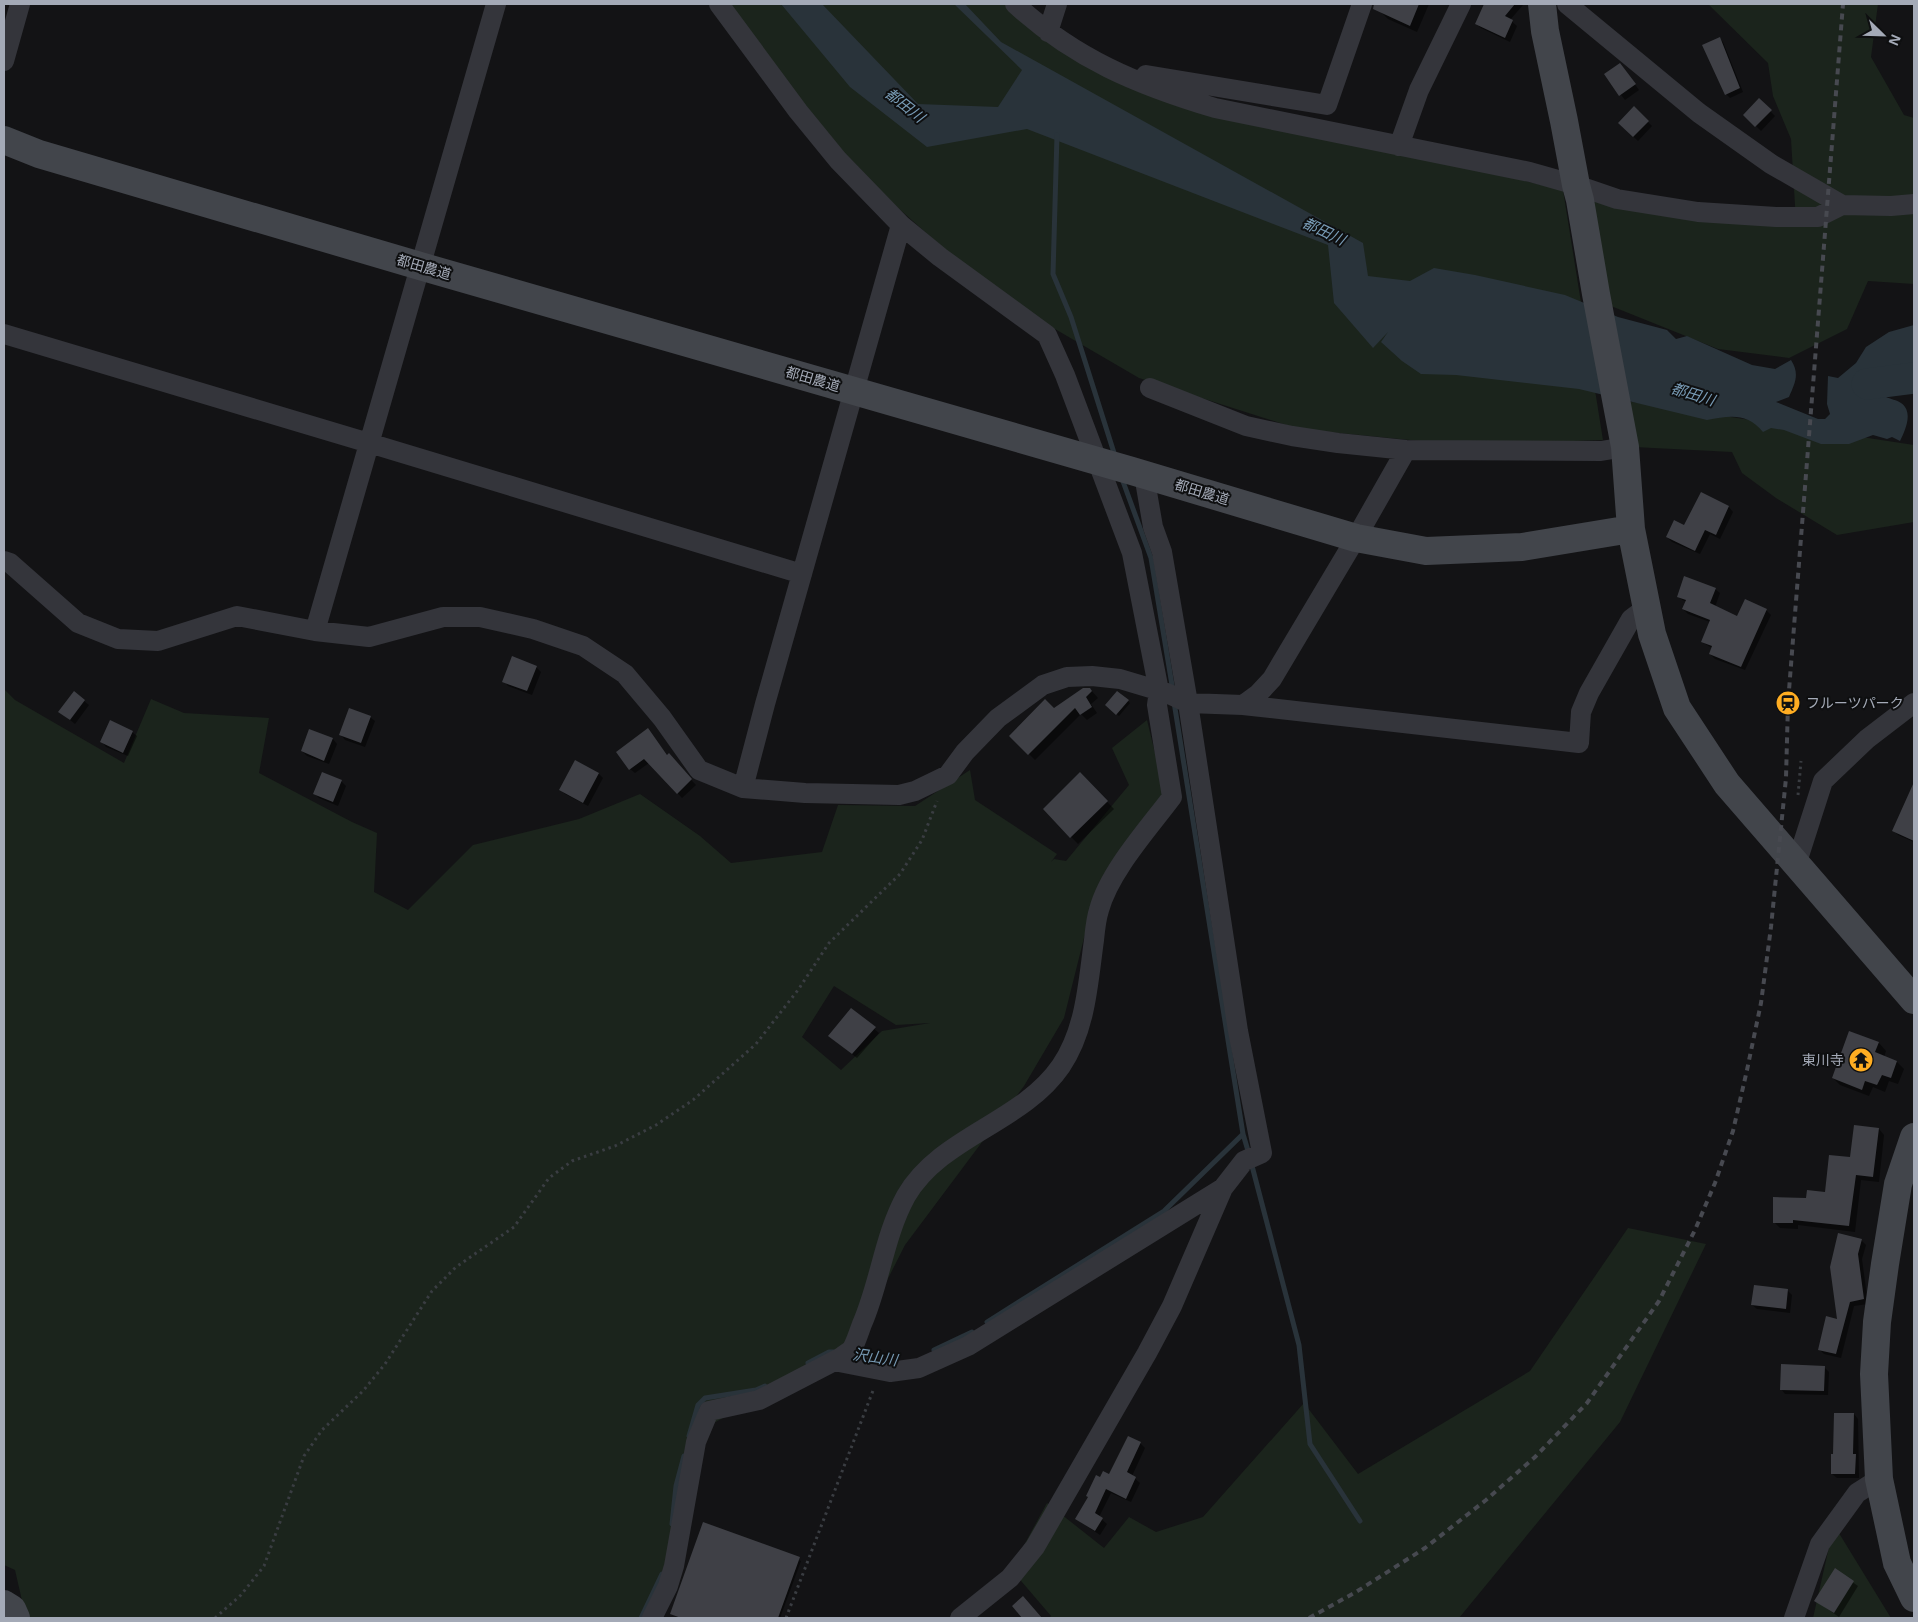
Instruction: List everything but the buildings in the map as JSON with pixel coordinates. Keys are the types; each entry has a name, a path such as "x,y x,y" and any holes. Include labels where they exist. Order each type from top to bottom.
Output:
{"street":[{"path":"4,61 20,4"},
{"path":"315,631 496,4"},
{"path":"718,4 798,111 838,160 901,225 940,257 1047,336 1101,462 1132,553 1174,697 1262,1152 1244,1161 1223,1188 1172,1306 1147,1353 1035,1546 1010,1578 960,1618"},
{"path":"1015,4 1068,46 1109,69 1179,97 1215,108 1530,172 1578,192 1698,212 1776,217 1818,217 1842,205 1891,206 1914,204"},
{"path":"1048,32 1057,4"},
{"path":"1109,69 1327,105 1362,4"},
{"path":"1400,146 1419,90 1461,4"},
{"path":"1542,4 1545,31 1578,192 1625,446 1631,529 1652,634 1677,708 1727,784 1797,862 1914,1000"},
{"path":"1567,4 1700,113 1771,164 1842,205"},
{"name":"都田農道","path":"4,140 39,154 1101,462 1356,538 1426,551 1522,547 1631,529"},
{"path":"743,788 765,704 901,225"},
{"path":"4,334 802,574"},
{"path":"1150,388 1246,426 1292,436 1406,450 1601,452 1625,446"},
{"path":"1243,705 1258,694 1272,679 1406,450"},
{"path":"1138,473 1162,552 1174,697"},
{"path":"4,561 10,563 78,623 118,639 158,641 237,616 315,631 369,637 443,617 480,617 533,629 583,646 625,674 662,718 699,770 743,788 805,793 899,795 915,791 948,775 965,752 998,718 1043,685 1067,678 1092,676 1120,679 1174,697 1579,743 1581,712 1589,693 1631,619 1647,606"},
{"path":"652,1618 668,1586 674,1566 696,1442 709,1411 759,1400 842,1356 871,1304 890,1233 916,1180 936,1161 1027,1100 1046,1084 1061,1066 1074,1043 1082,1018 1098,910 1109,882 1172,797 1157,705 1174,697"},
{"path":"1797,862 1823,781 1867,739 1914,704"},
{"path":"1914,1138 1898,1184 1877,1322 1874,1374 1879,1480 1897,1563 1914,1598"},
{"path":"842,1356 880,1371 890,1372 919,1368 968,1346 1223,1188"},
{"path":"1794,1618 1820,1544 1857,1492 1879,1480"},
{"path":"4,1604 12,1609 16,1618"}],"path":[{"path":"215,1618 241,1595 264,1566 304,1456 322,1430 363,1392 385,1364 432,1290 456,1267 514,1227 549,1178 572,1161 615,1146 656,1125 693,1100 756,1044 798,990 829,943 900,874 922,840 948,775"},
{"path":"786,1618 880,1371"}],"shaded area":[{"path":"730,4 1025,4 1133,87 1563,190 1603,440 1460,445 1299,429 1139,378 995,294 870,183 784,85"},
{"path":"1708,4 1878,4 1871,57 1904,115 1914,118 1914,284 1868,281 1847,329 1789,358 1718,349 1611,306 1591,201 1796,222 1791,139 1773,96 1768,63"},
{"path":"1626,401 1914,445 1914,522 1837,535 1776,498 1742,473 1732,452 1634,447"},
{"path":"4,689 15,700 124,763 151,699 184,713 269,718 259,773 352,822 377,833 374,892 408,910 473,845 579,819 640,794 700,836 731,863 822,852 838,805 915,806 970,770 975,800 1057,854 1051,862 1054,859 1066,861 1129,785 1112,748 1147,720 1166,798 1087,926 1064,1018 1024,1086 905,1245 864,1326 858,1342 705,1428 671,1567 646,1618 26,1618 15,1570 4,1565","holes":["834,986 896,1025 930,1023 882,1031 841,1070 802,1037"]},
{"path":"1628,1228 1706,1244 1620,1422 1459,1618 1049,1618 1051,1616 1011,1569 1047,1503 1104,1548 1129,1517 1156,1532 1203,1517 1304,1403 1358,1474 1530,1371"},
{"path":"1834,1525 1891,1618 1813,1618"}],"water":[{"path":"781,4 822,4 918,104 998,107 1022,70 954,4 965,4 1001,42 1363,243 1368,276 1410,281 1434,268 1475,275 1565,295 1618,317 1667,330 1676,339 1687,336 1752,365 1775,369 1791,360 1796,374 1793,387 1789,397 1776,402 1818,419 1825,419 1830,414 1827,404 1828,376 1838,378 1856,363 1866,347 1889,332 1914,325 1914,376 1889,385 1886,397 1899,402 1905,407 1908,416 1904,432 1900,441 1892,437 1887,439 1873,435 1849,444 1821,444 1784,430 1771,428 1763,432 1751,421 1744,418 1723,417 1707,420 1579,389 1456,375 1421,374 1402,361 1381,342 1388,332 1373,348 1334,303 1328,245 1027,129 927,147 850,87"}],"waterway":[{"path":"1057,135 1053,274 1071,317 1115,456"},
{"name":"都田川","path":"1867,384 1914,378"},
{"path":"1121,476 1151,558 1173,691"},
{"path":"1174,702 1243,1134 1249,1154"},
{"name":"沢山川","path":"987,1322 1164,1211 1243,1134"},
{"path":"1251,1162 1299,1345 1310,1444 1360,1521"},
{"name":"沢山川","path":"934,1350 972,1332"},
{"name":"沢山川","path":"808,1363 829,1352 834,1352"},
{"name":"沢山川","path":"855,1353 893,1363"},
{"name":"沢山川","path":"689,1436 698,1405 705,1398 756,1390 765,1386"},
{"name":"沢山川","path":"672,1524 676,1486 684,1456"},
{"name":"沢山川","path":"641,1618 662,1574"}],"railway":[{"path":"1309,1618 1356,1592 1425,1548 1486,1500 1535,1457 1587,1403 1659,1301 1695,1230 1715,1183 1733,1131 1761,1003 1771,927 1786,778 1788,703 1843,4"}],"place":[{"name":"フルーツパーク","path":"1788,703"},
{"name":"東川寺","path":"1861,1060"}]}
